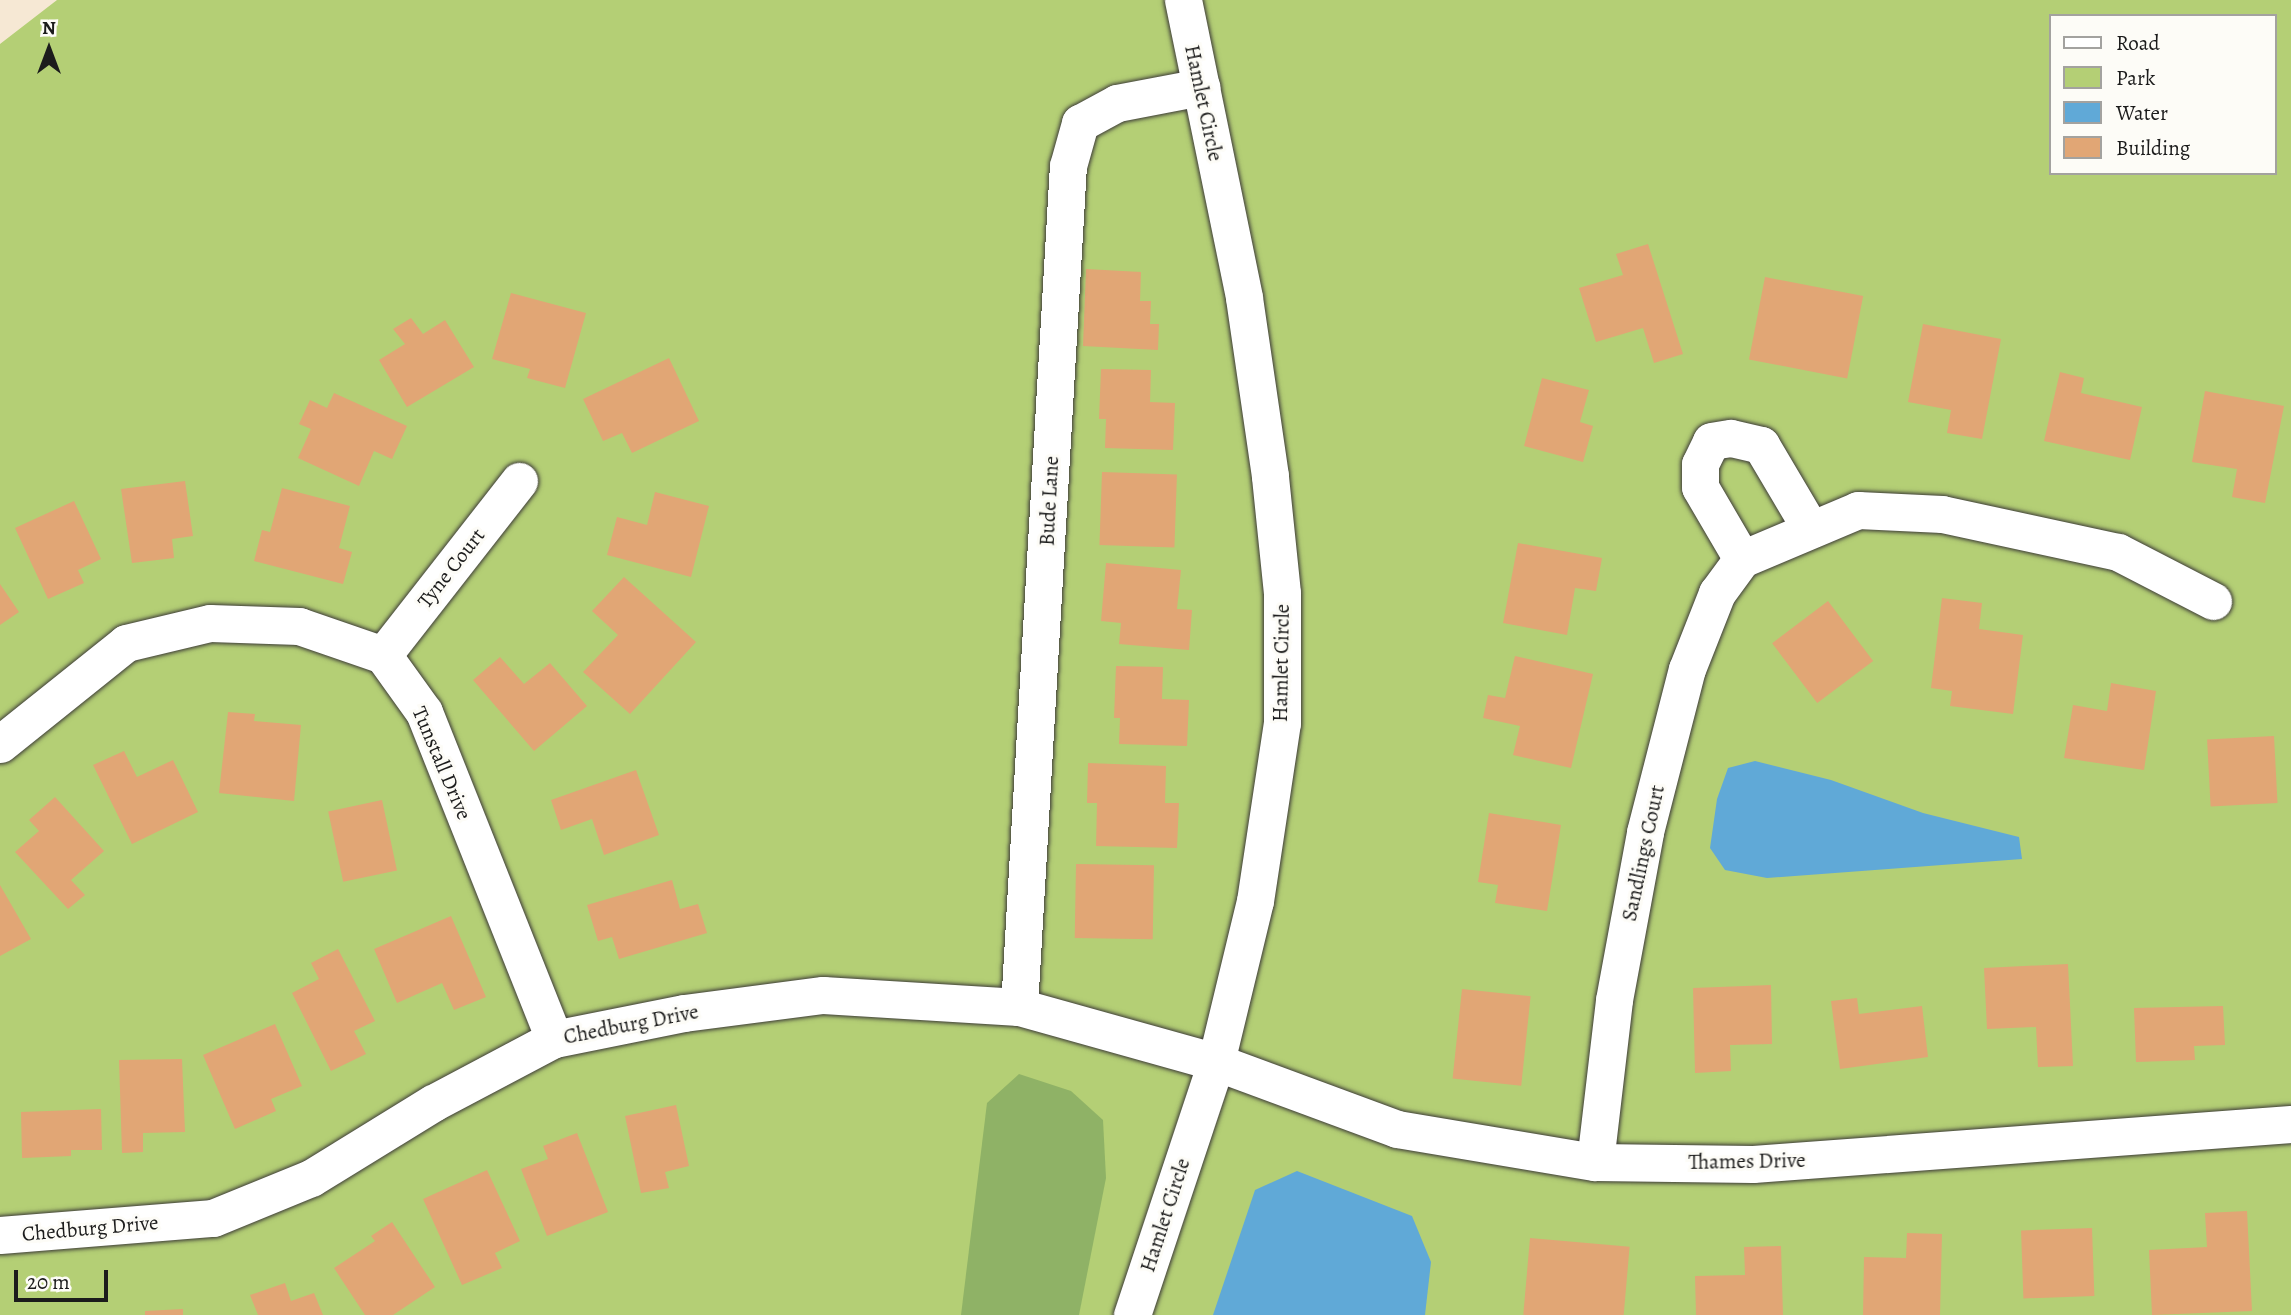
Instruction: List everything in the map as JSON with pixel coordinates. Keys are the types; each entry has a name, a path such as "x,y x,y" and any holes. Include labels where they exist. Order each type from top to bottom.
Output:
{"street":[{"name":"Hamlet Circle","path":"1132,1315 1216,1062 1255,901 1282,723 1282,593 1270,476 1244,297 1183,0"},
{"name":"Bude Lane","path":"1019,1007 1069,166 1080,123 1117,103 1200,87"},
{"path":"1742,559 1700,487 1700,464 1712,442 1731,438 1761,445 1810,528"},
{"name":"Tyne Court","path":"383,655 519,481"},
{"name":"Sandlings Court","path":"1595,1162 1614,1000 1645,832 1686,669 1717,593 1742,559 1858,510 1942,514 2118,552 2213,601"},
{"path":"0,744 126,643 198,626 299,626 383,655"},
{"name":"Tunstall Drive","path":"383,655 424,712 554,1039"},
{"name":"Chedburg Drive","path":"0,1235 213,1218 311,1178 433,1103 554,1039 684,1013 823,996 1019,1007 1216,1062"},
{"name":"Thames Drive","path":"1216,1062 1397,1129 1595,1162 1753,1164 2291,1124"}],"green space":[{"path":"57,0 2291,0 2291,1315 0,1315 0,44"},
{"path":"1019,1074 1071,1091 1103,1120 1106,1178 1079,1315 961,1315 987,1103"}],"water":[{"path":"1755,761 1831,780 1923,813 2019,837 2022,859 1767,878 1725,870 1710,848 1717,799 1728,768"},
{"path":"1297,1171 1412,1216 1431,1262 1425,1315 1213,1315 1255,1190"}],"building":[{"path":"1648,244 1683,354 1654,363 1643,328 1596,342 1579,288 1623,275 1616,254"},
{"path":"1086,269 1141,272 1140,301 1151,301 1150,324 1159,324 1158,350 1083,346"},
{"path":"1765,277 1863,296 1847,379 1749,359"},
{"path":"511,293 586,313 565,388 527,378 530,369 492,359"},
{"path":"411,318 423,334 445,320 474,367 407,407 379,360 405,344 393,329"},
{"path":"1923,324 2001,339 1982,439 1947,433 1951,410 1908,402"},
{"path":"669,358 699,421 632,453 622,433 603,441 583,399"},
{"path":"1101,369 1151,370 1150,402 1175,403 1173,450 1105,448 1106,419 1099,419"},
{"path":"2060,372 2084,378 2081,393 2142,407 2130,460 2044,441"},
{"path":"1542,378 1589,390 1580,422 1593,426 1583,462 1524,446"},
{"path":"2205,391 2284,406 2265,503 2232,497 2237,469 2192,462"},
{"path":"334,393 407,426 392,459 374,451 359,486 298,458 311,429 299,424 310,400 327,408"},
{"path":"1102,472 1177,475 1174,548 1099,545"},
{"path":"185,481 193,536 172,539 174,558 132,563 121,489"},
{"path":"282,488 350,506 339,548 352,552 343,584 254,561 262,530 270,532"},
{"path":"655,492 709,506 691,577 607,555 617,517 647,525"},
{"path":"74,501 101,559 78,570 84,583 48,599 15,528"},
{"path":"1518,543 1602,558 1596,591 1575,588 1567,635 1503,623"},
{"path":"1106,563 1181,570 1177,609 1192,610 1189,650 1119,644 1121,623 1101,621"},
{"path":"624,577 696,642 630,714 583,672 618,635 592,611"},
{"path":"0,584 19,612 0,625"},
{"path":"1942,598 1982,603 1979,629 2023,635 2013,714 1950,706 1952,691 1931,688"},
{"path":"1828,601 1873,661 1817,703 1772,643"},
{"path":"1515,656 1593,674 1571,768 1513,755 1520,726 1483,718 1488,695 1505,698"},
{"path":"500,657 524,684 550,663 587,706 534,751 473,680"},
{"path":"1116,666 1163,667 1162,699 1189,700 1187,746 1119,744 1120,718 1114,718"},
{"path":"2111,683 2156,691 2144,770 2064,758 2073,705 2107,711"},
{"path":"228,712 255,714 254,721 301,725 294,801 219,793"},
{"path":"2274,736 2278,803 2211,806 2207,740"},
{"path":"124,751 137,777 173,760 198,812 132,844 93,765"},
{"path":"1088,763 1166,766 1165,803 1179,803 1177,848 1096,846 1097,803 1087,803"},
{"path":"636,770 659,835 604,855 592,819 561,830 551,800"},
{"path":"55,797 104,851 71,880 85,895 68,909 15,852 39,831 29,820"},
{"path":"382,800 397,870 343,882 328,811"},
{"path":"1489,813 1561,825 1547,911 1495,903 1498,885 1478,882"},
{"path":"1076,864 1154,865 1153,939 1075,938"},
{"path":"672,880 680,909 698,904 707,933 619,959 612,937 598,941 587,905"},
{"path":"0,885 31,939 0,956"},
{"path":"451,916 486,997 454,1010 442,983 397,1003 374,949"},
{"path":"338,949 375,1021 354,1031 366,1054 331,1071 292,993 319,979 311,963"},
{"path":"2068,964 2073,1066 2038,1067 2036,1027 1987,1029 1984,968"},
{"path":"1771,985 1772,1044 1730,1045 1731,1071 1695,1073 1693,988"},
{"path":"1462,989 1531,996 1521,1086 1453,1079"},
{"path":"1857,998 1859,1014 1922,1006 1928,1057 1840,1069 1831,1001"},
{"path":"2223,1006 2225,1045 2194,1046 2195,1060 2136,1062 2134,1008"},
{"path":"275,1024 302,1086 271,1099 276,1111 235,1129 203,1055"},
{"path":"182,1059 185,1132 143,1133 143,1152 122,1153 119,1060"},
{"path":"676,1105 689,1166 665,1172 669,1188 641,1193 625,1116"},
{"path":"101,1109 102,1150 71,1150 71,1156 22,1158 21,1112"},
{"path":"577,1133 608,1212 547,1236 521,1169 548,1159 543,1146"},
{"path":"487,1170 520,1241 495,1253 502,1268 462,1285 423,1199"},
{"path":"2247,1211 2252,1311 2152,1315 2149,1250 2207,1247 2205,1213"},
{"path":"392,1222 435,1287 393,1315 365,1315 334,1268 375,1241 371,1236"},
{"path":"2092,1228 2094,1296 2023,1298 2021,1230"},
{"path":"1907,1233 1942,1234 1940,1315 1863,1315 1864,1257 1906,1258"},
{"path":"1530,1238 1630,1247 1624,1315 1523,1315"},
{"path":"1781,1246 1783,1315 1696,1315 1695,1276 1745,1275 1744,1247"},
{"path":"285,1283 291,1301 314,1293 323,1315 258,1315 250,1295"},
{"path":"183,1309 183,1315 145,1315 145,1311"}]}
